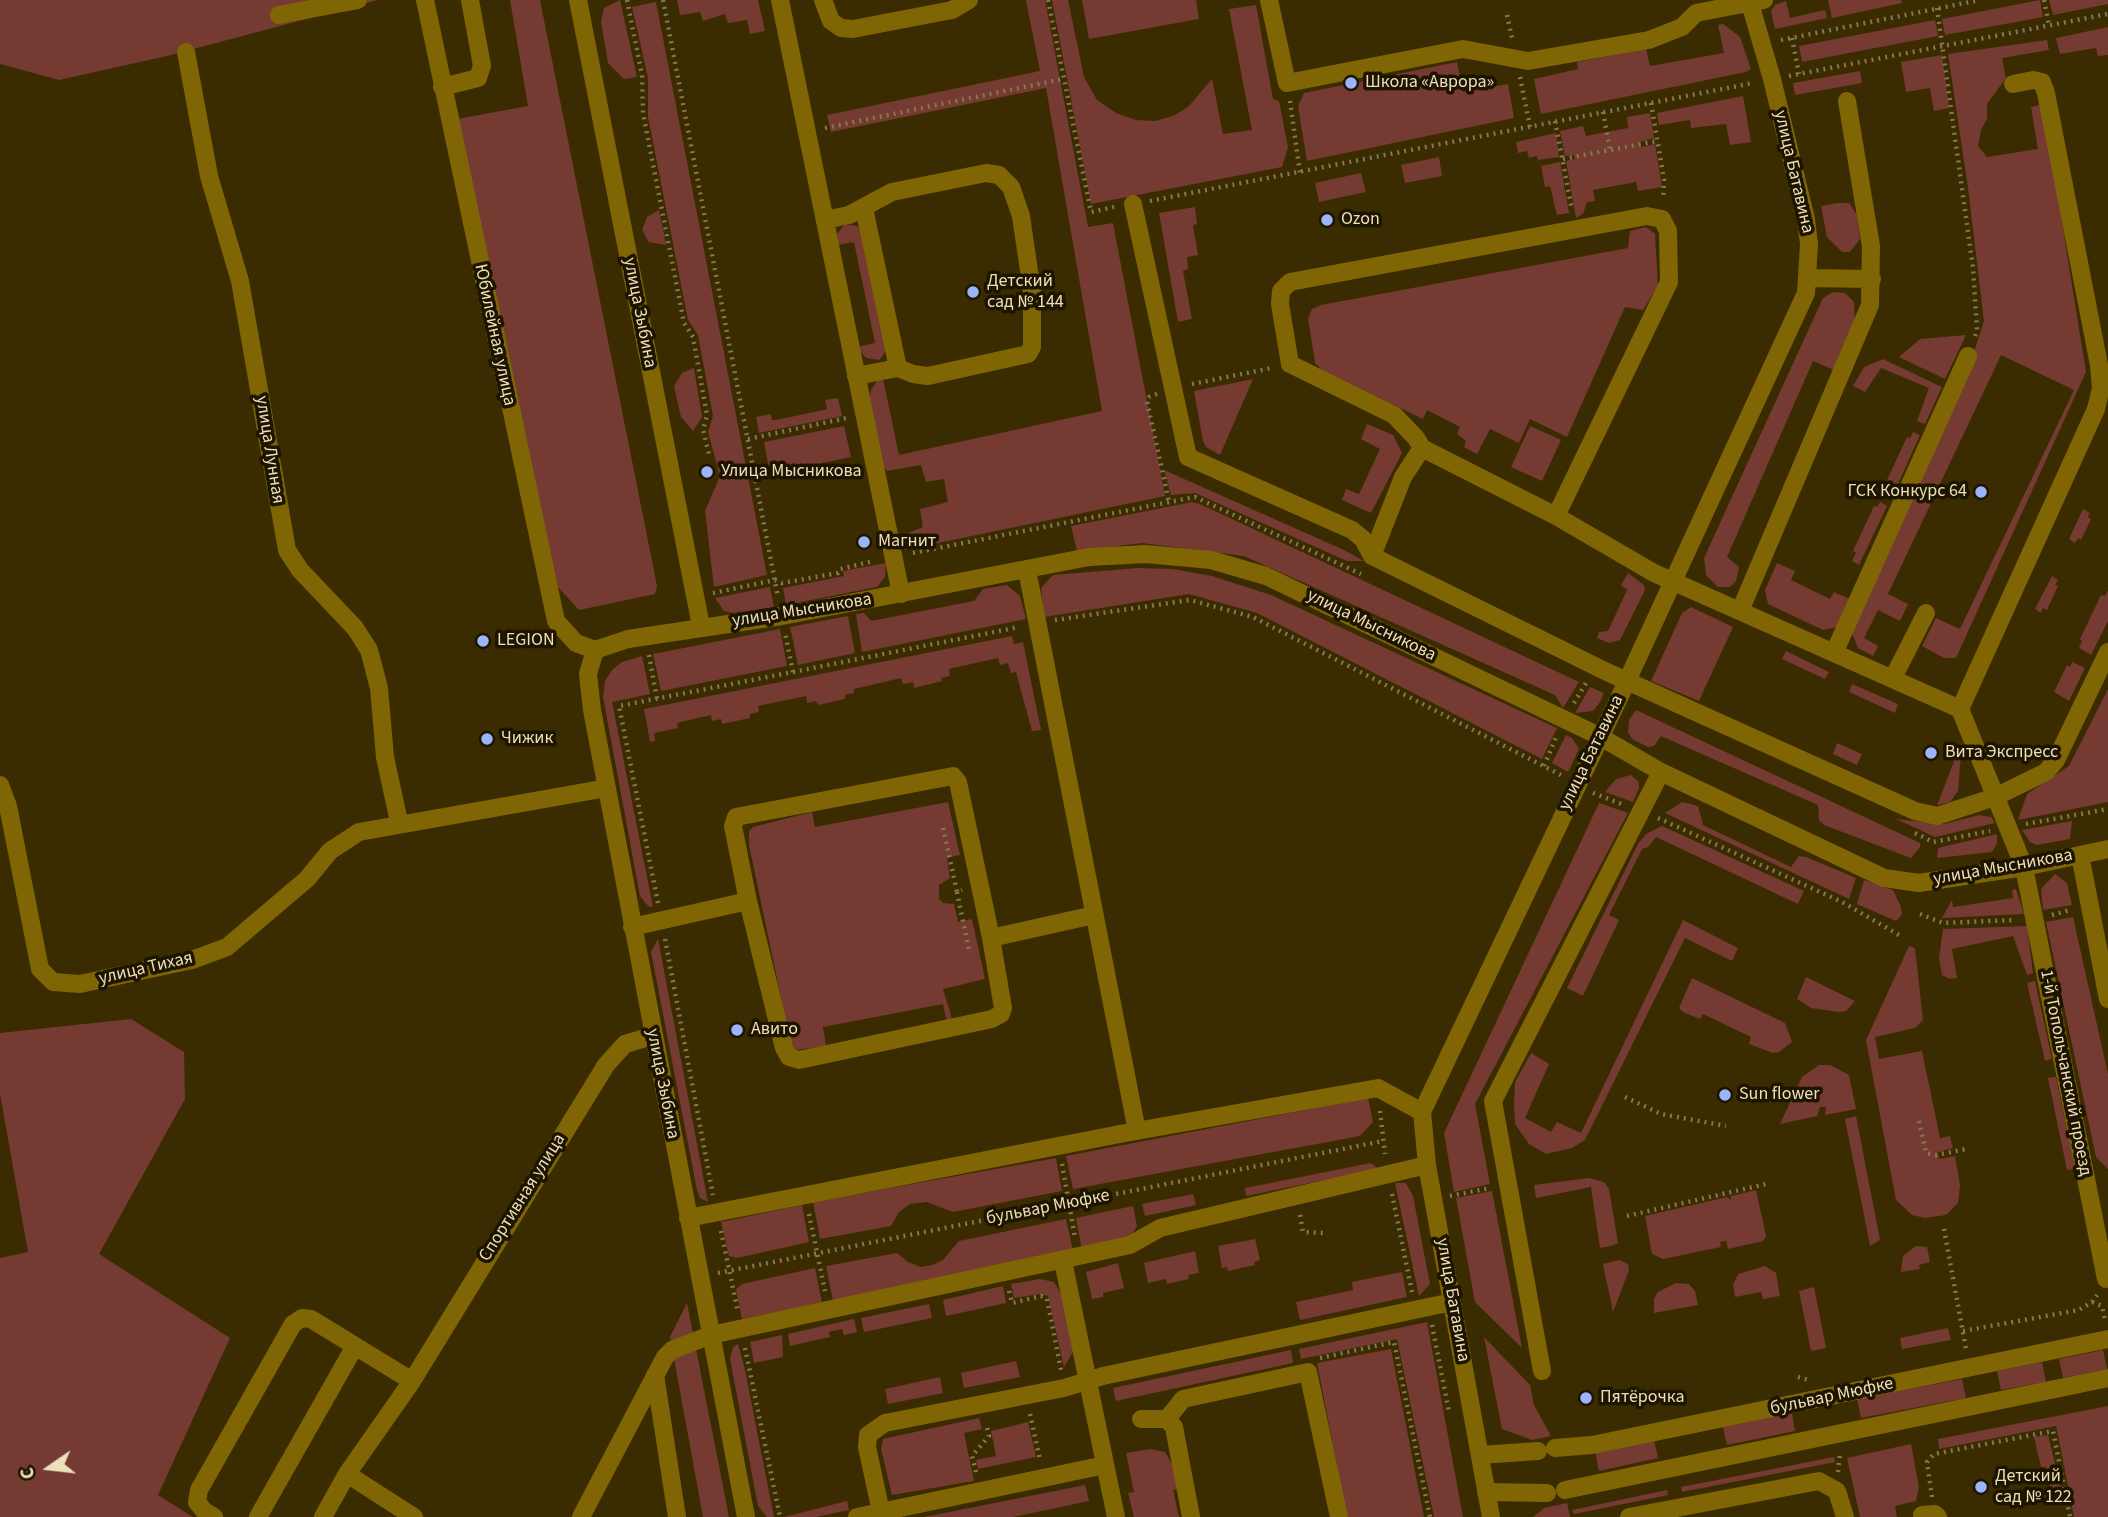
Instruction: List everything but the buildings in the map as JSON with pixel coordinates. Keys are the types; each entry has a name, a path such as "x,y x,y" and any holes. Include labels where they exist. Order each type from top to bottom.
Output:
{"street":[{"path":"279,15 358,0"},
{"name":"Юбилейная улица","path":"425,0 556,621 576,643 595,650"},
{"path":"442,87 478,78 482,66 470,0"},
{"name":"улица Зыбина","path":"578,0 701,626"},
{"path":"779,0 901,594"},
{"path":"823,0 831,21 841,28 853,29 952,10 969,0"},
{"path":"1269,0 1287,83 1463,49 1528,61 1541,59 1649,40 1682,27 1694,7 1754,2"},
{"name":"улица Батавина","path":"1491,1517 1427,1165 1422,1112 1799,312 1808,278 1809,244 1754,2"},
{"name":"улица Лунная","path":"186,52 209,176 240,281 287,550 300,570 355,628 369,650 379,688 385,757 399,822"},
{"path":"1556,516 1669,282 1668,231 1662,219 1647,216 1290,282 1282,291 1280,304 1290,364 1394,415 1422,448 1556,516 1674,581 1960,709 2096,409 2101,388 2099,365 2046,93 2042,82 2033,80 2013,84"},
{"path":"1740,611 1856,345 1870,305 1871,246 1847,102"},
{"path":"825,220 849,215 892,192 986,173 999,175 1011,187 1020,216 1032,291 1032,347 1028,354 928,376 898,368 856,376"},
{"path":"1133,204 1188,457 1352,530 1363,539 1372,556 1627,681 1915,811 1937,816 1995,797 2046,772 2056,760 2108,652"},
{"path":"864,208 898,368"},
{"path":"1808,278 1872,279"},
{"path":"1833,653 1968,356"},
{"path":"1372,556 1403,477 1422,448"},
{"name":"улица Мысникова","path":"595,650 645,636 782,616 1100,556 1146,554 1211,560 1266,576 1599,737 1661,772 1884,878 1919,883 2024,867 2108,849"},
{"path":"1027,570 1137,1131"},
{"path":"1893,678 1926,613"},
{"name":"улица Зыбина","path":"595,650 588,674 607,788 652,1036 746,1517"},
{"name":"1-й Топольчанский проезд","path":"1960,709 2024,867 2106,1279"},
{"path":"1542,1371 1493,1101 1661,772"},
{"path":"953,776 958,782 991,938 1003,1008 1001,1014 992,1019 799,1060 789,1057 784,1048 748,901 733,826 736,817 953,776"},
{"name":"улица Тихая","path":"0,785 8,806 40,969 53,982 80,984 192,960 227,947 307,879 330,851 359,832 399,822 607,788"},
{"path":"2080,855 2108,999"},
{"path":"632,927 748,901"},
{"path":"991,938 1094,915"},
{"name":"Спортивная улица","path":"323,1517 347,1474 412,1381 606,1065 625,1044 652,1036"},
{"path":"688,1218 1137,1131 1378,1088 1422,1112"},
{"path":"581,1517 672,1350 711,1335 741,1328 1130,1245 1160,1228 1267,1205 1296,1194 1427,1165"},
{"path":"1071,1259 1087,1379 1116,1517"},
{"path":"881,1512 867,1447 868,1435 875,1427 1452,1302"},
{"path":"214,1517 204,1511 197,1502 199,1490 293,1324 302,1318 311,1320 412,1381"},
{"name":"бульвар Мюфке","path":"1480,1455 1592,1445 2108,1339"},
{"path":"258,1517 355,1346"},
{"path":"1167,1419 1182,1399 1308,1372 1339,1517"},
{"path":"656,1375 677,1517"},
{"name":"бульвар Мюфке","path":"1486,1492 1556,1491 2108,1378"},
{"path":"1141,1419 1167,1419 1174,1427 1191,1517"},
{"path":"857,1517 1105,1465"},
{"path":"347,1474 414,1517"},
{"path":"1629,1517 1819,1481 1830,1484 1837,1491 1845,1517"}],"path":[{"path":"627,0 642,75 643,113 648,139 684,323 693,337 708,415 703,430 709,454"},
{"path":"663,0 793,672"},
{"path":"1048,0 1091,212 2108,14"},
{"path":"1762,44 1977,0"},
{"path":"2045,0 2049,25"},
{"path":"1937,8 1973,268 1977,330 1968,356"},
{"path":"1792,38 1799,74"},
{"path":"807,132 1063,79"},
{"path":"1287,83 1300,173"},
{"path":"1522,83 1530,127"},
{"path":"1651,103 1664,180 1662,219"},
{"path":"1602,112 1610,150"},
{"path":"1556,121 1576,229"},
{"path":"1563,159 1657,141"},
{"path":"1169,502 1147,401 1149,397 1173,388 1290,364"},
{"path":"748,439 864,414"},
{"path":"695,596 775,580 782,583 838,573 841,569 894,556"},
{"path":"780,1517 717,1212 619,706 1037,623 1190,600 1252,617 1601,797 1642,810 1842,902 1899,935"},
{"path":"645,636 657,699"},
{"path":"1544,766 1564,720 1588,680"},
{"path":"957,892 969,950"},
{"path":"1378,1088 1388,1174 1415,1310"},
{"path":"1625,1097 1661,1114 1726,1126"},
{"path":"1919,1121 1926,1153 1936,1155 1966,1149"},
{"name":"бульвар Мюфке","path":"714,1274 1383,1141"},
{"path":"1058,1146 1070,1204 1071,1259"},
{"path":"1627,1216 1766,1184"},
{"path":"1455,1195 1491,1188"},
{"path":"805,1194 829,1310"},
{"path":"1296,1194 1303,1232 1324,1233"},
{"path":"1944,1229 1970,1368"},
{"path":"1007,1283 1012,1303 1041,1296 1047,1299 1061,1371"},
{"path":"1963,1331 2080,1310 2092,1302 2102,1306"},
{"path":"1308,1372 1315,1359 1394,1342 1430,1517"},
{"path":"1027,1396 1043,1478"},
{"path":"980,1491 972,1456 989,1436 987,1427"},
{"path":"1932,1515 1928,1457 2053,1431 2070,1517"},
{"path":"1830,1484 1841,1463 1837,1434"}],"shaded area":[{"path":"0,0 378,0 167,56 59,80 0,64"},
{"path":"510,0 540,0 657,586 655,594 579,610 556,585 457,119 528,106"},
{"path":"620,0 637,77 624,79 608,63 601,22 604,8"},
{"path":"677,0 758,0 765,31 750,34 747,20 728,23 725,14 703,21 700,12 680,15"},
{"path":"1026,0 1045,0 1088,227 1113,223 1165,496 904,550 906,534 923,527 920,509 948,502 944,479 926,482 921,465 887,471 883,466 869,402 871,390 877,381 883,379 899,455 1102,411 1046,88 831,132 827,115 1040,71"},
{"path":"1052,0 1068,0 1084,77 1097,100 1116,113 1136,120 1155,121 1173,116 1188,107 1212,79 1223,134 1252,130 1229,9 1256,5 1273,99 1279,101 1288,147 1282,167 1091,204"},
{"path":"1082,0 1196,0 1199,19 1089,39"},
{"path":"1828,0 1901,0 1902,3 1832,18"},
{"path":"2040,0 2043,17 1945,35 1942,19"},
{"path":"2049,0 2108,0 2108,4 2053,15"},
{"path":"1786,1 1790,18 1825,10 1827,18 1775,29 1771,11 1775,5"},
{"path":"656,2 767,575 714,587 705,511 720,476 708,432 713,416 698,335 688,320 648,117 648,78 632,7"},
{"path":"1935,20 1938,36 1802,62 1799,46"},
{"path":"1723,24 1740,37 1751,69 1746,72 1541,114 1534,79 1578,69 1577,62 1646,49 1650,66 1724,53 1718,25"},
{"path":"2108,27 2108,55 2098,56 2096,48 2060,54 2056,38"},
{"path":"2047,40 2049,50 2002,58 2006,78 1987,104 1987,119 1981,130 1978,146 1987,157 2038,149 2031,107 2043,104 2086,372 1956,658 1944,658 1922,646 1936,618 1960,629 2074,390 2001,355 1888,594 1908,604 1900,621 1878,610 1864,638 1878,646 1873,656 1858,648 1852,633 1964,383 1984,321 1948,54"},
{"path":"1942,55 1949,108 1934,111 1930,88 1906,92 1901,62"},
{"path":"1457,62 1463,92 1508,84 1514,118 1307,161 1298,106 1304,93"},
{"path":"1860,71 1862,83 1795,95 1793,83"},
{"path":"1743,96 1751,142 1730,145 1726,124 1691,128 1690,120 1659,125 1657,113"},
{"path":"1650,113 1654,138 1640,142 1641,147 1655,144 1662,187 1638,191 1636,182 1593,190 1595,201 1587,202 1583,214 1576,218 1566,161 1575,159 1574,155 1565,156 1560,131 1583,126 1586,136 1628,128 1627,117"},
{"path":"1556,133 1559,157 1538,160 1537,156 1529,158 1527,151 1518,153 1516,142"},
{"path":"1439,157 1442,176 1405,183 1401,165"},
{"path":"1560,162 1569,213 1557,215 1550,186 1545,187 1541,166"},
{"path":"1361,173 1366,192 1319,202 1315,183"},
{"path":"1849,203 1857,215 1860,239 1850,252 1842,252 1827,237 1821,206"},
{"path":"1195,207 1197,224 1193,225 1198,255 1187,257 1188,269 1183,271 1192,319 1178,322 1159,213"},
{"path":"659,210 666,245 649,242 642,230 647,217"},
{"path":"845,224 861,227 886,351 879,360 866,358 857,347 875,343 854,242 837,245 837,234"},
{"path":"1646,227 1655,234 1658,286 1643,310 1625,307 1567,437 1530,419 1519,443 1490,429 1477,454 1464,447 1466,441 1457,434 1460,427 1427,410 1423,419 1323,371 1315,363 1308,318 1312,309 1321,305 1628,248 1630,231"},
{"path":"1833,292 1845,293 1854,302 1855,322 1834,370 1813,361 1727,557 1739,567 1736,581 1730,587 1718,587 1706,575 1704,558 1823,298"},
{"path":"1966,335 1945,379 1899,357 1920,339"},
{"path":"1883,359 1942,387 1925,424 1917,421 1929,388 1881,368 1865,392 1853,386 1864,367"},
{"path":"694,368 702,417 693,431 681,417 674,386 682,373"},
{"path":"1253,379 1220,455 1206,447 1203,441 1194,391"},
{"path":"838,398 842,416 759,433 756,417 771,414 772,420 776,420 824,410 827,409 825,400"},
{"path":"1367,424 1393,435 1402,453 1371,513 1342,500 1346,489 1359,494 1380,449 1361,439"},
{"path":"844,426 851,457 770,474 764,442"},
{"path":"1530,426 1561,440 1542,481 1511,467"},
{"path":"1913,432 1920,435 1893,495 1885,491 1890,481 1887,480 1907,437 1910,438"},
{"path":"1164,470 1364,561 1347,561 1195,493 1171,495"},
{"path":"1192,502 1579,682 1563,708 1555,695 1244,556 1142,543 1077,551 1071,526"},
{"path":"1880,502 1887,506 1859,565 1852,561 1856,553 1853,551 1874,506 1877,507"},
{"path":"2083,509 2090,513 2088,517 2091,519 2081,540 2078,538 2075,543 2069,539"},
{"path":"886,563 885,577 877,587 786,605 783,588 844,576 843,571"},
{"path":"1777,563 1795,571 1791,580 1830,599 1834,592 1850,599 1837,627 1823,630 1768,604 1765,590"},
{"path":"1138,568 1173,569 1212,576 1271,595 1557,728 1542,759 1257,613 1189,594 1044,617 1041,588 1053,575"},
{"path":"1628,573 1644,585 1645,590 1620,640 1609,643 1597,638 1599,632 1608,631 1627,590 1621,585"},
{"path":"2052,576 2058,580 2055,585 2058,586 2047,610 2043,608 2041,613 2035,609"},
{"path":"1007,585 1020,596 1026,619 862,652 856,614 864,613 871,621 974,601 983,589"},
{"path":"770,587 774,607 733,613 724,611 715,598"},
{"path":"2108,590 2108,621 2091,655 2079,648 2082,641 2080,639 2101,595 2105,596"},
{"path":"1691,607 1733,627 1699,701 1651,681 1682,613"},
{"path":"848,616 855,653 798,665 790,627"},
{"path":"780,629 787,666 661,691 653,654"},
{"path":"1012,636 1014,644 1023,642 1041,730 1032,731 1016,672 1011,673 1008,663 1000,665 998,658 949,669 950,676 941,678 942,681 914,688 913,682 903,684 901,678 854,689 854,693 845,695 845,699 818,705 816,701 807,703 806,696 758,706 759,712 750,714 750,718 722,724 721,719 712,721 711,715 677,723 678,728 654,733 655,741 650,742 644,709"},
{"path":"1786,651 1829,672 1825,679 1782,659"},
{"path":"642,656 650,694 612,702 653,907 648,906 640,896 603,697 605,681 612,670 622,662"},
{"path":"2072,662 2085,668 2069,701 2054,692 2067,665 2070,667"},
{"path":"1852,684 1898,704 1895,713 1849,692"},
{"path":"1590,687 1604,693 1600,702 1593,711 1575,713"},
{"path":"2108,689 2108,802 2018,820 2027,794 2069,766"},
{"path":"1636,710 1920,843 1920,847 1911,858 1824,825 1819,820 1818,805 1661,736 1654,746 1648,747 1632,739 1628,732 1629,720"},
{"path":"1566,735 1572,738 1579,749 1568,772 1552,763"},
{"path":"1962,741 1958,791 1950,802 1937,805"},
{"path":"1837,743 1862,754 1857,765 1833,754"},
{"path":"1631,775 1639,782 1633,802 1605,792 1616,779"},
{"path":"948,802 960,855 947,858 950,878 939,885 939,899 943,903 954,904 958,922 972,919 985,979 943,989 952,1019 947,1023 943,1004 823,1027 826,1046 796,1050 791,1045 749,845 749,831 753,827 812,812 815,827"},
{"path":"1682,802 1698,806 1703,825 1791,867 1799,856 1806,857 1856,878 1849,899 1665,813"},
{"path":"1599,803 1628,813 1475,1104 1490,1184 1454,1192 1444,1133"},
{"path":"1979,815 1991,817 1995,823 1935,837 1896,819 1944,824"},
{"path":"2072,821 2070,839 2037,845 2030,842 2022,830"},
{"path":"1662,826 1804,891 1798,904 1656,837 1648,847 1642,849 1609,915 1619,920 1583,996 1567,988 1638,844 1646,834"},
{"path":"1997,834 1997,843 1992,852 1937,858 1938,848"},
{"path":"2055,874 2067,883 2072,905 2043,910 2041,889"},
{"path":"1864,880 1893,890 1902,914 1896,921 1857,904"},
{"path":"2016,889 2024,914 1942,918 1952,900 1953,907 2013,898 2012,890"},
{"path":"2073,917 2108,1074 2108,1169 2096,1157 2046,922"},
{"path":"1683,920 1738,948 1732,961 1685,938 1585,1140 1572,1148 1546,1154 1529,1144 1515,1124 1514,1103 1515,1082 1531,1053 1549,1064 1525,1118 1551,1132 1557,1122 1581,1133"},
{"path":"2027,926 2033,973 2027,975 2013,936 1952,949 1957,978 1950,979 1942,975 1939,958 1943,929"},
{"path":"658,939 708,1202 700,1198 697,1190 651,952"},
{"path":"1909,946 1915,948 1923,1020 1915,1028 1875,1037 1879,1059 1922,1051 1940,1138 1950,1136 1953,1148 1938,1152 1939,1159 1955,1156 1960,1185 1958,1203 1946,1215 1925,1218 1912,1215 1896,1200 1866,1040"},
{"path":"1806,977 1855,1001 1846,1011 1811,1008 1797,999"},
{"path":"1692,978 1785,1023 1792,1042 1779,1052 1773,1053 1749,1044 1751,1037 1703,1014 1700,1019 1683,1012 1679,1008"},
{"path":"2035,981 2052,1059 2045,1061 2027,983"},
{"path":"131,1019 184,1052 185,1099 99,1254 230,1338 158,1495 193,1517 0,1517 0,1258 28,1252 0,1094 0,1033"},
{"path":"1819,1065 1830,1065 1849,1075 1856,1109 1825,1115 1826,1107 1820,1107 1817,1116 1780,1124 1802,1077"},
{"path":"2056,1077 2075,1169 2067,1170 2048,1078"},
{"path":"1368,1098 1373,1122 1360,1136 1073,1189 1066,1156"},
{"path":"1856,1116 1880,1240 1870,1246 1845,1119"},
{"path":"1056,1158 1062,1191 953,1212 927,1202 910,1204 899,1212 891,1226 820,1239 813,1202"},
{"path":"1371,1163 1378,1169 1246,1196 1245,1188"},
{"path":"1589,1178 1604,1182 1609,1189 1618,1243 1611,1246 1600,1248 1591,1187 1536,1198 1534,1185"},
{"path":"1395,1183 1406,1183 1413,1196 1430,1284 1419,1296"},
{"path":"1756,1190 1766,1236 1763,1241 1728,1249 1726,1241 1720,1242 1721,1247 1663,1259 1652,1254 1645,1216 1727,1197 1731,1200 1731,1196"},
{"path":"1492,1191 1522,1348 1475,1302 1456,1198"},
{"path":"1193,1194 1196,1205 1145,1216 1142,1204"},
{"path":"802,1205 809,1242 737,1258 729,1256 721,1222"},
{"path":"1133,1206 1137,1226 1131,1236 1082,1250 1076,1218"},
{"path":"1066,1219 1073,1251 833,1301 826,1266 897,1253 908,1262 921,1267 932,1265 943,1260 959,1241"},
{"path":"1255,1239 1260,1260 1254,1262 1255,1265 1228,1271 1227,1267 1222,1268 1218,1246"},
{"path":"1916,1246 1927,1247 1930,1262 1919,1265 1920,1269 1901,1272 1903,1256"},
{"path":"1195,1251 1199,1273 1188,1275 1189,1279 1167,1284 1166,1279 1148,1283 1144,1263"},
{"path":"1619,1260 1628,1264 1629,1270 1613,1312 1603,1264"},
{"path":"1118,1263 1124,1288 1092,1299 1086,1272"},
{"path":"1765,1266 1776,1273 1780,1296 1763,1299 1761,1292 1735,1297 1733,1285 1738,1274"},
{"path":"815,1268 822,1303 742,1319 736,1289 742,1284"},
{"path":"1402,1272 1407,1297 1300,1320 1296,1302 1353,1290 1352,1282"},
{"path":"1040,1279 1054,1282 1065,1301 1073,1352 1064,1367 1048,1296 1040,1294 1014,1298 1011,1284"},
{"path":"1676,1283 1689,1284 1695,1291 1698,1305 1654,1313 1654,1299 1658,1292"},
{"path":"1003,1286 1006,1303 946,1316 943,1300"},
{"path":"1814,1287 1826,1348 1811,1351 1799,1291"},
{"path":"687,1303 729,1517 703,1517 670,1337"},
{"path":"929,1304 932,1318 864,1332 861,1318"},
{"path":"854,1319 857,1332 844,1335 842,1329 829,1332 830,1337 790,1346 788,1334"},
{"path":"1427,1322 1463,1517 1434,1517 1397,1339 1301,1359 1299,1349"},
{"path":"1948,1328 1951,1340 1902,1349 1900,1338"},
{"path":"782,1335 783,1357 754,1363 750,1342"},
{"path":"1484,1337 1530,1385 1534,1405 1551,1436 1532,1440 1502,1429"},
{"path":"738,1344 774,1517 767,1517 758,1506 730,1359 733,1347"},
{"path":"1391,1349 1424,1517 1347,1517 1317,1363"},
{"path":"1291,1350 1293,1363 1116,1401 1113,1388"},
{"path":"2103,1350 2107,1369 2063,1378 2059,1359"},
{"path":"1016,1361 1020,1377 964,1388 961,1373"},
{"path":"2042,1362 2046,1382 2001,1390 1997,1371"},
{"path":"940,1377 943,1393 888,1404 885,1389"},
{"path":"1962,1379 1966,1398 1861,1418 1857,1399"},
{"path":"2108,1406 2108,1517 2074,1517 2056,1426 1939,1449 1938,1439"},
{"path":"1792,1413 1795,1431 1727,1445 1723,1427"},
{"path":"979,1418 982,1429 964,1433 974,1481 892,1495 881,1449 883,1439"},
{"path":"1028,1422 1036,1457 978,1469 976,1460 996,1456 991,1431"},
{"path":"2048,1435 2064,1500 2046,1504 2043,1491 2051,1490 2046,1467 2041,1467 2034,1437"},
{"path":"1654,1439 1658,1458 1599,1471 1595,1452"},
{"path":"1911,1444 1919,1487 1916,1501 1895,1506 1897,1517 1860,1517 1847,1458"},
{"path":"1150,1449 1165,1452 1174,1467 1179,1489 1173,1490 1179,1517 1134,1517 1128,1493 1134,1492 1126,1453"},
{"path":"1834,1457 1835,1462 1682,1492 1681,1487"},
{"path":"1085,1485 1089,1501 1013,1517 924,1517"},
{"path":"1667,1490 1668,1495 1574,1514 1572,1510"},
{"path":"847,1501 849,1510 816,1517 784,1517"},
{"path":"1567,1503 1570,1517 1533,1517 1544,1508"}],"place":[{"name":"Школа «Аврора»","path":"1351,83"},
{"name":"Ozon","path":"1327,220"},
{"name":"Детский сад № 144","path":"973,292"},
{"name":"Улица Мысникова","path":"707,472"},
{"name":"ГСК Конкурс 64","path":"1981,492"},
{"name":"Магнит","path":"864,542"},
{"name":"LEGION","path":"483,641"},
{"name":"Чижик","path":"487,739"},
{"name":"Вита Экспресс","path":"1931,753"},
{"name":"Авито","path":"737,1030"},
{"name":"Sun flower","path":"1725,1095"},
{"name":"Пятёрочка","path":"1586,1398"},
{"name":"Детский сад № 122","path":"1981,1487"}]}
